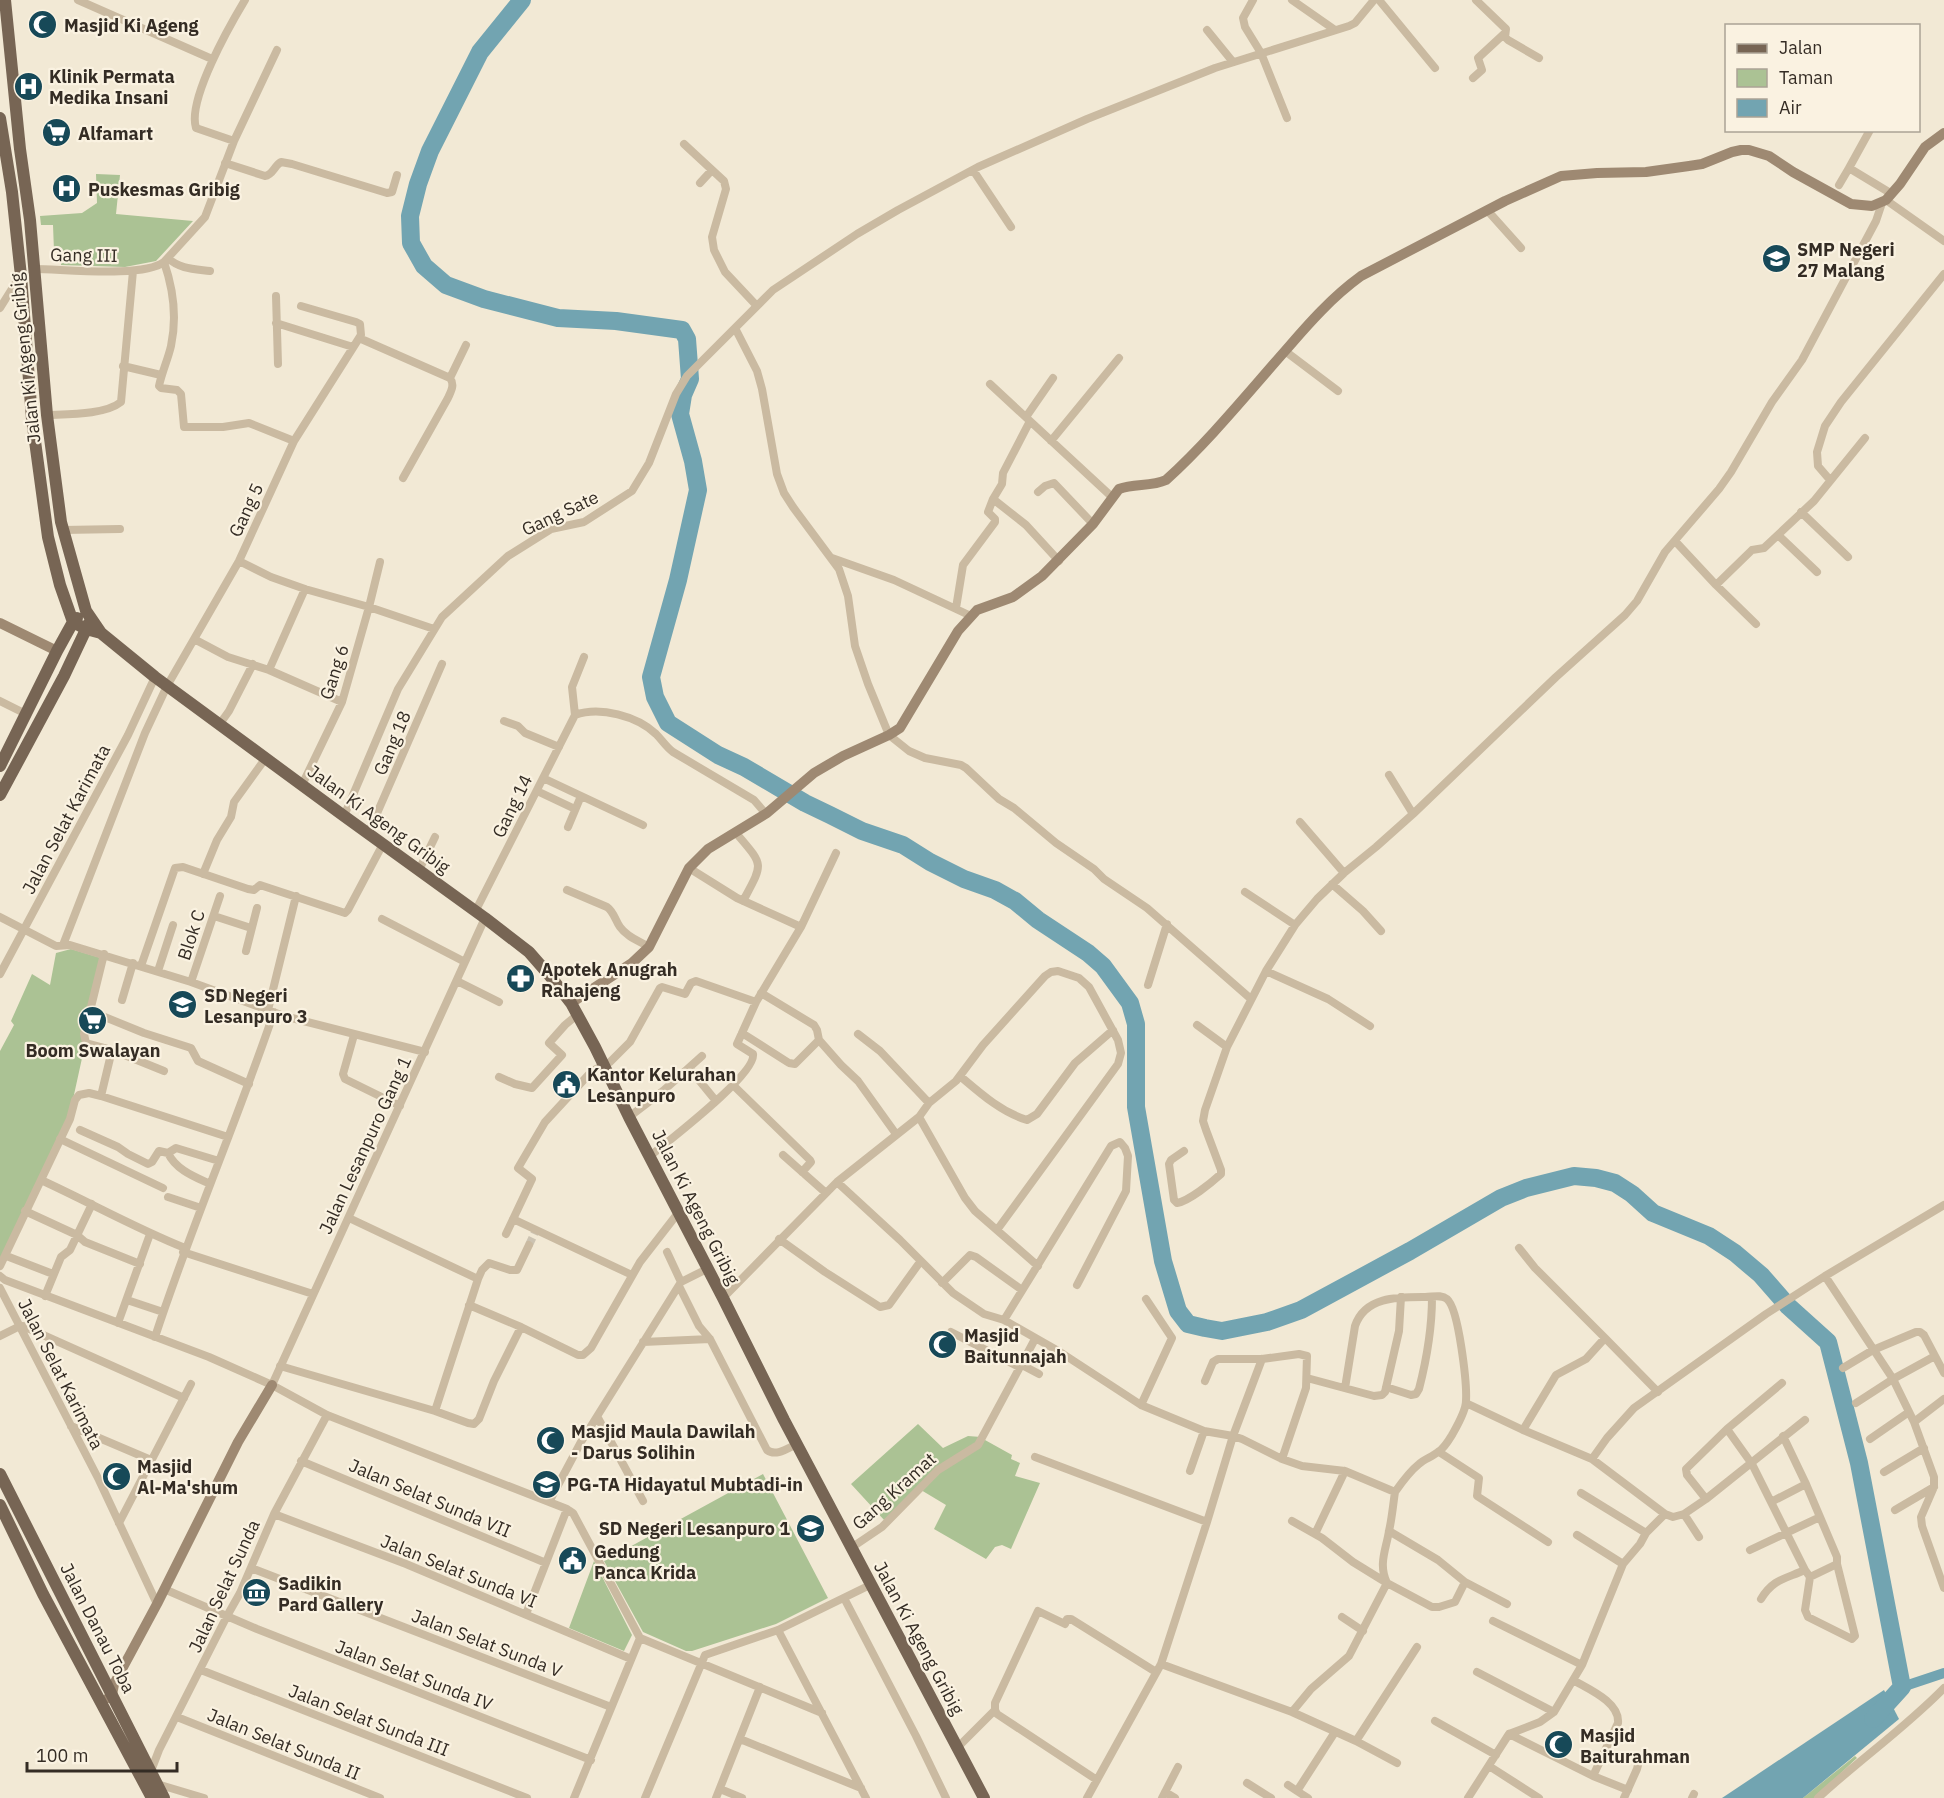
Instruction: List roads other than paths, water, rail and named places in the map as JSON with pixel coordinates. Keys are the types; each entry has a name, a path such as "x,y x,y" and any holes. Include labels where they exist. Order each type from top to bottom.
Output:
{"main road":[{"name":"Jalan Ki Ageng Gribig","path":"5,0 35,269 47,416 63,530 88,620 154,677 481,914 529,952 550,976 577,1015 604,1064 797,1444 984,1798"},
{"name":"Jalan Ki Ageng Gribig","path":"1,126 12,192 32,419 48,537 60,585 73,622 88,620"},
{"path":"0,795 64,676 88,620"},
{"path":"0,766 73,622"},
{"name":"Jalan Danau Toba","path":"0,1474 164,1798"},
{"name":"Jalan Danau Toba","path":"0,1505 5,1528 43,1594 100,1703 120,1734 152,1798"}],"street":[{"path":"78,0 212,59"},
{"path":"234,141 195,126 198,102 212,59 245,0"},
{"path":"1253,0 1243,21 1261,53 1287,118"},
{"path":"1292,0 1335,30"},
{"name":"Gang Sate","path":"344,816 398,689 442,617 508,556 551,529 584,522 632,491 649,463 676,393 687,376 721,344 756,305 786,279 898,210 973,170 1087,119 1233,62 1355,23 1374,0"},
{"path":"1379,0 1435,68"},
{"path":"1476,0 1504,26 1505,37 1512,44 1539,58"},
{"path":"1207,30 1233,62"},
{"path":"1473,78 1482,69 1478,58 1505,33"},
{"path":"166,260 206,217 234,141 277,50"},
{"path":"1839,185 1869,132"},
{"path":"1184,1151 1168,1164 1174,1200 1177,1203 1221,1174 1203,1121 1205,1110 1227,1047 1266,971 1295,925 1332,884 1413,814 1556,677 1625,615 1665,552 1731,472 1772,402 1802,360 1887,199 1925,147 1942,136"},
{"path":"684,144 722,178 726,187 712,237 714,250 725,272 756,305"},
{"path":"570,1004 632,963 649,947 688,868 708,849 767,814 814,773 843,756 884,737 903,724 958,631 971,616 981,607 1013,597 1042,576 1094,524 1119,489 1125,486 1154,484 1166,480 1235,407 1314,316 1360,276 1487,210 1561,176 1668,170 1702,164 1732,152 1749,150 1769,156 1851,204 1865,206 1887,199"},
{"path":"225,163 265,176 270,175 278,164 283,162 387,193 392,192 397,175"},
{"path":"1849,168 1944,241"},
{"path":"700,183 712,170"},
{"path":"973,170 1011,227"},
{"path":"1487,210 1521,248"},
{"name":"Gang III","path":"35,269 133,271 156,267 166,260"},
{"path":"166,260 183,267 210,271"},
{"path":"166,260 172,289 171,346 159,388 177,390 181,394 184,428 223,427 249,423 294,441"},
{"path":"47,416 94,412 113,407 121,402 133,271"},
{"path":"1830,480 1818,466 1817,452 1825,426 1841,402 1944,274"},
{"path":"0,308 21,276"},
{"path":"276,296 278,364"},
{"path":"301,306 356,322 361,328 359,338 450,378 453,382 448,398 403,478"},
{"path":"276,323 353,347"},
{"path":"735,328 757,371 777,474 784,493 839,569 845,586 855,646 884,737 917,755 966,768 999,799 1167,924 1251,999"},
{"name":"Gang 5","path":"63,945 145,733 167,686 238,561 294,441 359,338"},
{"path":"450,378 466,345"},
{"path":"1285,351 1338,391"},
{"path":"1051,441 1119,358"},
{"path":"123,366 161,375"},
{"path":"956,609 963,565 995,522 988,512 1002,484 1003,473 1028,419 1053,378"},
{"path":"990,384 1112,497"},
{"path":"1716,585 1752,550 1764,548 1778,535 1830,480 1865,438"},
{"path":"1038,492 1054,483 1094,524"},
{"path":"993,499 1026,525 1059,561"},
{"path":"1801,512 1848,557"},
{"path":"63,530 120,530"},
{"path":"1778,535 1817,572"},
{"path":"1675,541 1756,624"},
{"path":"832,558 894,580 971,616"},
{"path":"238,561 271,577 305,589 434,629"},
{"name":"Gang 6","path":"302,786 342,702 380,562"},
{"path":"270,670 305,589"},
{"path":"0,623 57,651"},
{"path":"194,639 228,657 270,670 342,702"},
{"path":"584,657 572,687 575,715 584,712 611,712 643,725 656,734 673,752 754,800 767,814"},
{"path":"219,725 239,693 253,664"},
{"name":"Gang 18","path":"368,834 442,664"},
{"name":"Jalan Selat Karimata","path":"0,974 128,735 154,677"},
{"path":"0,701 26,714"},
{"name":"Gang 14","path":"481,914 543,778 575,715"},
{"path":"504,721 518,726 523,732 559,747"},
{"path":"128,735 142,742"},
{"path":"203,874 217,840 231,818 234,802 265,759"},
{"path":"1389,775 1413,814"},
{"path":"543,778 643,825"},
{"path":"537,791 575,809"},
{"path":"568,827 581,796"},
{"path":"1300,822 1344,873"},
{"path":"736,833 755,856 758,865 758,874 743,901"},
{"path":"419,870 435,837"},
{"path":"122,1000 175,868 183,867 253,890 260,885 345,913 383,844"},
{"path":"650,1157 734,1086 751,1065 754,1056 737,1044 756,1002 801,927 836,853"},
{"path":"688,868 743,901 801,927"},
{"path":"1332,884 1363,911 1381,931"},
{"path":"567,890 611,909 625,934 649,947"},
{"path":"1245,892 1295,925"},
{"name":"Blok C","path":"191,982 220,896"},
{"path":"155,1337 184,1250 249,1084 271,1011 296,896"},
{"path":"246,951 257,908"},
{"name":"Jalan Lesanpuro Gang 1","path":"272,1385 457,981 481,914"},
{"path":"213,916 251,928"},
{"path":"0,917 56,946 70,945 104,954 271,1011 354,1035 425,1052"},
{"path":"382,919 465,962"},
{"path":"1148,985 1167,924"},
{"path":"158,971 173,925"},
{"path":"104,954 84,1034 86,1043 112,1050 164,1071"},
{"path":"723,1298 837,1182 919,1117 929,1103 960,1076 1045,976 1058,971 1079,978 1089,987 1119,1041 1121,1053 1118,1064 997,1230"},
{"path":"1266,971 1328,999 1370,1026"},
{"path":"457,981 499,1002"},
{"path":"506,1234 532,1179 518,1168 544,1122 592,1071 610,1062 630,1042 660,988 685,994 693,981 756,1002"},
{"path":"761,993 814,1025 818,1030 819,1040 858,1081 896,1134"},
{"path":"90,1011 144,1033 191,1048 194,1050 196,1060 249,1084"},
{"path":"499,1077 532,1088 562,1055 549,1043 577,1015"},
{"path":"1197,1025 1227,1047"},
{"path":"960,1076 999,1107 1018,1118 1028,1120 1037,1114 1075,1063 1113,1030"},
{"path":"742,1033 789,1063 795,1064 819,1040"},
{"path":"858,1034 880,1051 929,1103"},
{"path":"354,1035 343,1074 345,1079 400,1106"},
{"path":"101,1096 112,1050"},
{"path":"629,1117 702,1056"},
{"path":"689,1068 716,1101"},
{"path":"734,1086 810,1160 811,1162 802,1172"},
{"path":"0,1266 70,1119 77,1097 84,1093 101,1096 228,1137"},
{"path":"919,1117 965,1198 975,1211 1038,1266"},
{"path":"80,1130 148,1164 154,1160 159,1151 168,1153"},
{"path":"60,1139 164,1188"},
{"path":"1004,1320 1111,1146 1120,1142 1128,1156 1126,1191 1077,1285"},
{"path":"168,1153 178,1148 219,1161"},
{"path":"168,1153 171,1160 179,1167 210,1184"},
{"path":"783,1155 826,1193"},
{"path":"41,1180 184,1250 313,1294"},
{"path":"837,1182 953,1293 984,1314 1004,1320 1060,1352 1141,1406 1204,1431 1233,1436 1302,1466 1345,1471 1395,1492"},
{"path":"168,1197 201,1208"},
{"path":"45,1296 61,1257 69,1253 92,1204"},
{"path":"1592,1459 1606,1438 1634,1408 1766,1314 1944,1205"},
{"path":"25,1211 77,1235 85,1242 140,1264"},
{"path":"469,1305 578,1355 583,1355 591,1348 632,1275 678,1213"},
{"path":"349,1218 478,1280"},
{"path":"513,1219 632,1275"},
{"path":"118,1323 150,1234"},
{"path":"779,1239 880,1307 889,1305 920,1262"},
{"path":"435,1411 482,1270 489,1263 495,1263 510,1270 517,1270 529,1245"},
{"path":"1519,1248 1535,1268 1658,1392"},
{"path":"667,1252 699,1326 710,1339 766,1450 776,1453 797,1444"},
{"path":"942,1283 970,1255 1022,1290"},
{"path":"9,1257 53,1274"},
{"path":"549,1502 582,1442 680,1284 707,1269"},
{"path":"0,1276 3,1280 209,1357 272,1385 327,1415 567,1509 573,1513 640,1638 822,1713"},
{"path":"1825,1276 1893,1379 1924,1448 1934,1477 1934,1487 1921,1517 1922,1526 1944,1588"},
{"name":"Jalan Selat Karimata","path":"0,1288 119,1522 157,1604"},
{"path":"1292,1712 1311,1689 1350,1656 1387,1583 1382,1567 1383,1553 1395,1492 1420,1463 1439,1452 1452,1435 1466,1403 1458,1327 1452,1305 1446,1298 1439,1296 1401,1297 1381,1300 1365,1311 1358,1318 1345,1388"},
{"path":"1307,1378 1378,1396 1385,1392 1399,1331 1401,1297"},
{"path":"1386,1387 1411,1395 1416,1394 1419,1389 1429,1351 1432,1297"},
{"path":"1141,1406 1172,1338 1146,1299"},
{"path":"127,1300 163,1312"},
{"path":"0,1336 20,1326 184,1398"},
{"path":"280,1366 435,1411 468,1424 476,1422 497,1373 521,1327"},
{"path":"951,1332 1039,1374"},
{"path":"1843,1368 1873,1350 1920,1332 1924,1335 1944,1373"},
{"path":"1523,1430 1556,1375 1586,1359 1605,1338"},
{"path":"644,1342 710,1339"},
{"name":"Gang Kramat","path":"851,1548 882,1527 938,1470 978,1445 1035,1339"},
{"path":"1205,1381 1213,1362 1218,1359 1262,1359 1305,1354 1308,1360 1303,1403 1282,1459"},
{"path":"1856,1403 1935,1356"},
{"path":"1087,1798 1161,1664 1233,1436 1262,1359"},
{"path":"1706,1499 1686,1470 1727,1430 1782,1383"},
{"path":"119,1522 192,1384"},
{"path":"100,1703 112,1695 114,1684 238,1442 272,1385"},
{"path":"1914,1422 1944,1399"},
{"path":"1466,1403 1592,1459 1665,1514 1673,1517 1684,1514 1706,1499 1805,1420"},
{"path":"1870,1439 1909,1412"},
{"name":"Jalan Selat Sunda","path":"151,1771 159,1750 240,1593 274,1514 327,1415"},
{"path":"598,1418 643,1501"},
{"path":"70,1426 151,1460"},
{"path":"1727,1430 1752,1464 1807,1573 1806,1614 1848,1638 1854,1638 1836,1553 1783,1436"},
{"path":"1190,1471 1204,1431"},
{"path":"1884,1472 1924,1448"},
{"path":"1439,1452 1479,1478 1478,1496 1548,1542"},
{"path":"1035,1457 1207,1522"},
{"name":"Jalan Selat Sunda VII","path":"301,1461 546,1563"},
{"path":"1315,1534 1345,1471"},
{"path":"1771,1502 1806,1484"},
{"path":"1895,1509 1934,1487"},
{"path":"1581,1493 1646,1533"},
{"path":"526,1614 567,1509"},
{"name":"Jalan Selat Sunda VI","path":"274,1514 406,1564 631,1659"},
{"path":"1468,1798 1509,1734 1540,1722 1554,1712 1582,1665 1623,1564 1646,1533 1665,1514"},
{"path":"1684,1514 1699,1538"},
{"path":"1750,1550 1820,1517"},
{"path":"1292,1521 1387,1583 1436,1608 1455,1602 1465,1582"},
{"path":"1389,1531 1438,1560 1465,1582 1507,1604"},
{"path":"1577,1535 1623,1564"},
{"path":"1761,1599 1773,1583 1837,1563"},
{"name":"Jalan Selat Sunda V","path":"251,1568 611,1707"},
{"path":"645,1798 705,1655 778,1630 870,1585"},
{"name":"Jalan Selat Sunda IV","path":"164,1589 257,1629 591,1760"},
{"path":"844,1598 946,1798"},
{"path":"1097,1780 997,1714 995,1710 995,1703 1038,1611 1065,1624 1067,1619 1071,1619 1156,1672"},
{"path":"1342,1617 1363,1631"},
{"path":"1493,1621 1582,1665"},
{"path":"778,1630 866,1798"},
{"path":"574,1798 640,1638"},
{"path":"1356,1741 1417,1647"},
{"path":"1161,1664 1292,1712 1356,1741 1397,1763"},
{"name":"Jalan Selat Sunda III","path":"201,1670 527,1798"},
{"path":"1477,1672 1554,1712"},
{"path":"1573,1680 1601,1696 1618,1716 1618,1723 1593,1776"},
{"path":"716,1798 760,1688"},
{"path":"1818,1798 1846,1772 1920,1713 1944,1688"},
{"path":"957,1748 995,1710"},
{"name":"Jalan Selat Sunda II","path":"177,1717 380,1798"},
{"path":"1435,1721 1496,1755"},
{"path":"1297,1791 1335,1732"},
{"path":"1509,1734 1626,1794 1640,1757"},
{"path":"740,1739 861,1788"},
{"path":"1489,1766 1539,1798"},
{"path":"1175,1798 1163,1795 1178,1767"},
{"path":"157,1783 204,1798"},
{"path":"1247,1783 1271,1798"},
{"path":"1288,1785 1306,1798"},
{"path":"720,1789 742,1798"}],"water":[{"path":"1884,1690 1899,1719 1803,1798 1722,1798"}],"waterway":[{"path":"522,0 480,52 430,151 410,216 411,243 424,266 446,285 484,299 558,318 616,321 682,330 687,339 690,379 683,395 680,414 693,461 698,490 678,580 651,677 655,697 668,723 718,755 744,767 805,803 862,831 903,845 930,862 1015,901 1103,966 1130,1003 1136,1024 1136,1107 1163,1261 1178,1311 1188,1324 1222,1331 1267,1322 1301,1310 1501,1198 1526,1188 1574,1176 1615,1183 1632,1194 1653,1213 1709,1236 1735,1253 1761,1275 1788,1306 1828,1342 1859,1463 1902,1687 1873,1719"},
{"path":"1902,1687 1944,1673"}],"tunnel":[{"path":"529,1245 536,1230"}],"place":[{"name":"Masjid Ki Ageng","path":"43,25"},
{"name":"Klinik Permata Medika Insani","path":"28,86"},
{"name":"Alfamart","path":"57,133"},
{"name":"Puskesmas Gribig","path":"67,189"},
{"name":"SMP Negeri 27 Malang","path":"1776,259"},
{"name":"Apotek Anugrah Rahajeng","path":"520,979"},
{"name":"SD Negeri Lesanpuro 3","path":"183,1005"},
{"name":"Boom Swalayan","path":"93,1021"},
{"name":"Kantor Kelurahan Lesanpuro","path":"566,1084"},
{"name":"Masjid Baitunnajah","path":"943,1345"},
{"name":"Masjid Maula Dawilah - Darus Solihin","path":"550,1441"},
{"name":"Masjid Al-Ma'shum","path":"116,1476"},
{"name":"PG-TA Hidayatul Mubtadi-in","path":"546,1484"},
{"name":"SD Negeri Lesanpuro 1","path":"811,1528"},
{"name":"Gedung Panca Krida","path":"573,1561"},
{"name":"Sadikin Pard Gallery","path":"257,1593"},
{"name":"Masjid Baiturahman","path":"1559,1745"}]}
